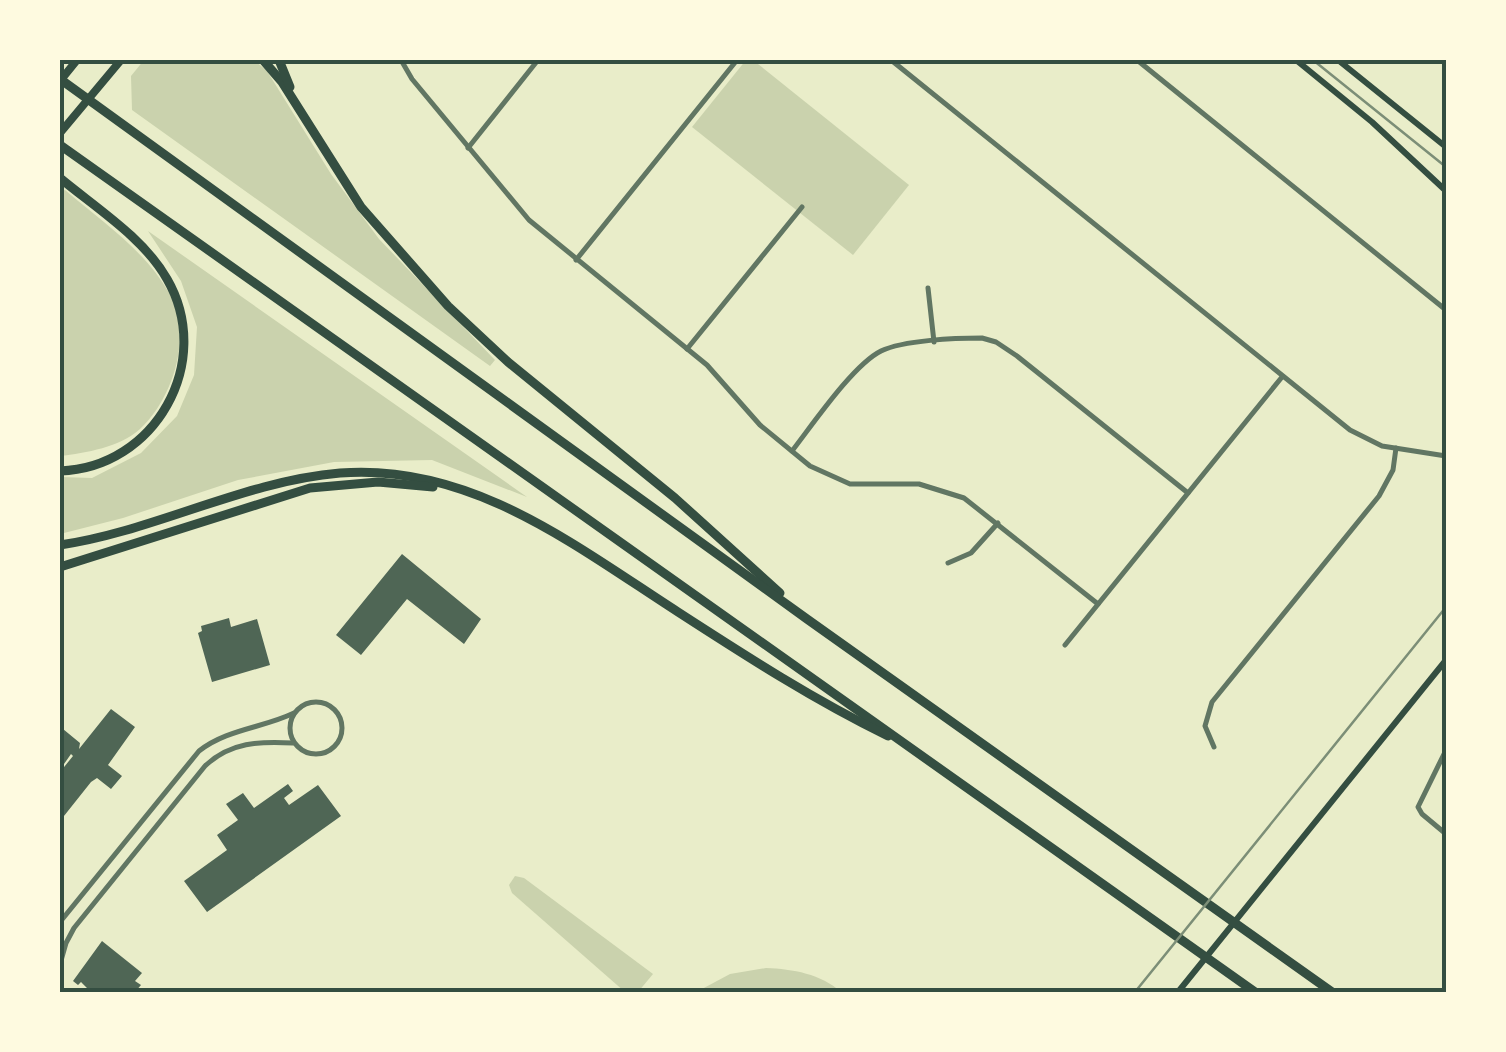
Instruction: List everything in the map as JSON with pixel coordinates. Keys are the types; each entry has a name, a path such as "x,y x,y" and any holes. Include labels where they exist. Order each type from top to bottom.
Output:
{"highway":[{"path":"264,60 361,207 448,306 508,362 707,526 808,619"},
{"path":"279,60 293,99"},
{"path":"60,80 1332,992"},
{"path":"60,146 1255,992"},
{"path":"60,178 142,247 160,268 179,305 184,347 171,400 148,433 103,462 60,471"},
{"path":"60,545 100,538 324,475 411,477 484,498 542,523 776,674 912,748"},
{"path":"60,567 290,493 330,485 401,483 484,498"}],"main road":[{"path":"60,80 77,60"},
{"path":"60,133 121,60"},
{"path":"1296,60 1372,122 1446,191"},
{"path":"1338,60 1446,147"},
{"path":"1178,992 1446,660"}],"street":[{"path":"401,60 412,79 529,220 716,373 760,425 792,450 823,473 850,484 918,484 949,491 979,508 1098,604"},
{"path":"468,148 538,60"},
{"path":"576,260 738,60"},
{"path":"890,60 1360,437 1446,456"},
{"path":"1137,60 1446,310"},
{"path":"687,349 802,207"},
{"path":"928,288 934,342"},
{"path":"792,450 865,362 889,348 982,338 1007,348 1188,493"},
{"path":"1065,645 1282,377"},
{"path":"1214,747 1205,726 1212,702 1379,496 1393,470 1396,448"},
{"path":"948,563 971,553 998,523"},
{"path":"60,922 199,751 225,735 269,725 309,702 325,703 337,712 342,726 339,741 321,754 305,753 293,743 289,726 294,712"},
{"path":"60,964 74,928 204,766 232,748 268,742 293,743"},
{"path":"1446,750 1418,807 1446,834"}],"green space":[{"path":"144,60 254,60 267,71 331,174 379,239 495,360 490,366 132,110 131,76"},
{"path":"746,60 753,60 909,185 853,255 692,127"},
{"path":"65,190 121,237 159,278 176,310 179,346 170,383 140,429 113,445 60,456 60,191"},
{"path":"148,231 527,497 432,460 334,462 238,480 60,534 60,477 92,478 141,453 177,416 194,375 197,327 181,281"},
{"path":"515,876 524,878 653,974 638,992 625,992 512,893 509,885"},
{"path":"766,968 806,974 841,992 702,989 730,974"}],"building":[{"path":"402,554 481,619 464,644 407,599 361,655 336,635"},
{"path":"229,618 231,627 257,619 270,665 212,682 198,633 201,626"},
{"path":"111,709 135,727 108,765 122,776 111,789 97,778 91,782 60,821 60,772 73,756 64,764 60,761 60,732 63,729 80,743 79,749"},
{"path":"288,784 293,791 284,798 289,805 318,785 341,816 207,912 184,881 227,850 217,835 238,820 226,804 243,793 254,808"},
{"path":"102,941 142,973 135,981 141,985 135,992 91,992 81,982 78,985 73,981"}],"tram line":[{"path":"1313,60 1446,167"},
{"path":"1135,992 1446,607"}]}
